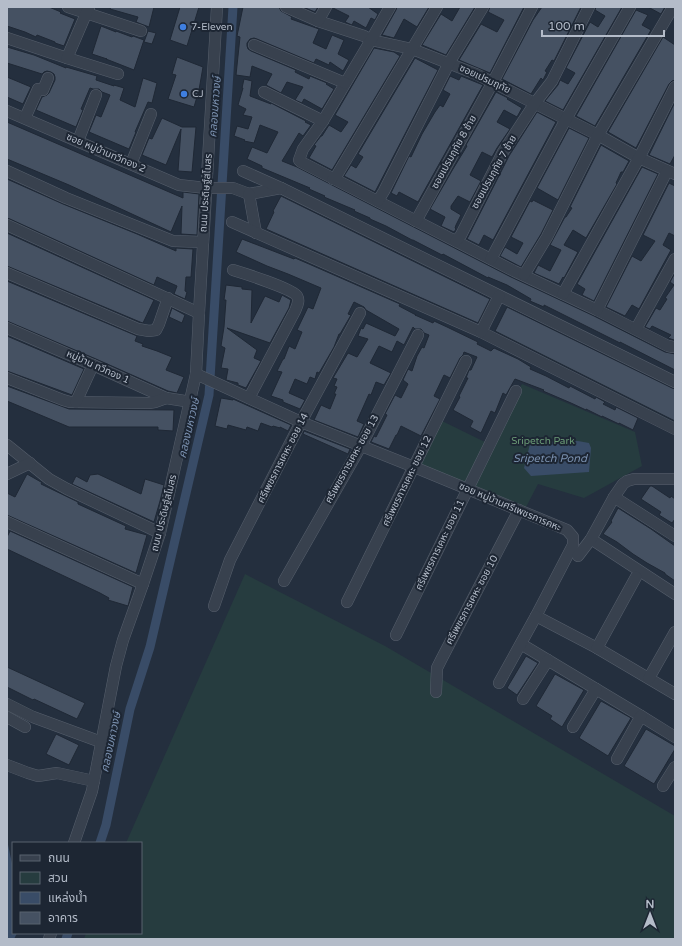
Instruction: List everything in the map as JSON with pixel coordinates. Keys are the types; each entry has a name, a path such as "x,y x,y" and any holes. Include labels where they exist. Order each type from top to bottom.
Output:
{"street":[{"path":"68,7 88,10 141,31"},
{"name":"ถนน ประดิษฐ์สโมสร","path":"74,842 92,791 116,666 123,640 160,533 191,402 196,374 203,242 209,188 217,7"},
{"name":"ซอยเปรมฤทัย","path":"286,7 318,21 364,36 371,40 412,50 476,74 598,135 639,158 673,173"},
{"path":"318,21 326,7"},
{"path":"390,7 323,121 303,149 299,160 333,179 491,259 671,346"},
{"path":"333,179 437,7"},
{"path":"378,201 449,63 483,7"},
{"name":"ซอยเปรมฤทัย 8 ซ้าย","path":"416,221 493,82 532,7"},
{"name":"ซอยเปรมฤทัย 7 ซ้าย","path":"456,241 503,152 535,103 552,82 589,7"},
{"path":"491,259 566,119 630,7"},
{"path":"524,275 550,230 598,135 673,7"},
{"path":"67,58 88,10"},
{"path":"7,38 118,74"},
{"path":"254,45 345,83"},
{"path":"25,118 38,89 43,90 48,78"},
{"path":"563,294 639,158 675,87"},
{"path":"264,92 323,121"},
{"path":"78,142 96,95"},
{"name":"ซอย หมู่บ้านทวีทอง 2","path":"7,111 179,185 209,188 233,188 249,194"},
{"path":"131,164 151,114"},
{"path":"7,171 66,198 173,241 203,242"},
{"path":"243,171 281,188 675,382"},
{"path":"597,310 673,173"},
{"path":"256,233 249,194 281,188"},
{"path":"232,222 481,332 675,429"},
{"path":"7,225 199,312"},
{"path":"636,329 674,263"},
{"path":"233,270 285,289 295,294 298,302 295,311 249,398"},
{"path":"7,273 138,329 149,332 156,330 168,298"},
{"path":"481,332 499,296"},
{"name":"ศรีเพชรการเคหะ ซอย 14","path":"214,606 230,560 301,422 360,313"},
{"name":"หมู่บ้าน ทวีทอง 1","path":"7,328 166,398 191,402"},
{"name":"ศรีเพชรการเคหะ ซอย 13","path":"284,581 361,446 418,335"},
{"name":"ศรีเพชรการเคหะ ซอย 12","path":"347,602 466,361"},
{"path":"76,402 93,365"},
{"name":"ซอย หมู่บ้านศรีเพชรการคหะ","path":"196,374 301,422 567,530 573,537 573,545 500,683"},
{"path":"7,378 70,402 149,403 166,398"},
{"name":"ศรีเพชรการเคหะ ซอย 11","path":"396,635 516,391"},
{"path":"7,445 49,479 160,533"},
{"path":"7,474 30,463"},
{"path":"578,556 591,539 614,497 623,484 634,479 675,479"},
{"path":"614,497 675,536"},
{"name":"ศรีเพชรการเคหะ ซอย 10","path":"436,692 437,668 440,660 519,510"},
{"path":"7,522 143,584"},
{"path":"591,539 675,594"},
{"path":"597,648 636,577"},
{"path":"536,616 597,648 675,694"},
{"path":"649,678 675,632"},
{"path":"521,644 675,737"},
{"path":"523,699 548,660"},
{"path":"573,727 596,689"},
{"path":"7,704 33,717 102,742"},
{"path":"617,759 641,716"},
{"path":"7,717 25,727"},
{"path":"7,765 38,776 57,773 94,781"},
{"path":"663,786 675,766"}],"green space":[{"name":"Sripetch Park","path":"522,384 635,432 642,466 584,498 538,484 524,511 415,468 440,420 491,445"},
{"path":"245,574 385,646 675,816 675,939 84,939 86,934 142,934 142,842 126,842"}],"water":[{"name":"Sripetch Pond","path":"578,441 589,443 591,448 589,472 531,476 524,468 530,444 537,442"},
{"path":"7,840 12,863 12,934 16,934 14,939 7,939"}],"building":[{"path":"7,7 49,7 75,19 64,46 37,35 36,37 7,26"},
{"path":"111,7 154,7 149,27 136,22 138,17 110,9"},
{"name":"7-Eleven","path":"180,7 199,7 187,46 170,40"},
{"path":"243,7 279,7 281,11 292,17 291,19 319,29 313,43 326,49 332,35 344,40 338,54 349,60 343,71 330,62 329,65 316,59 314,63 254,38 250,39 247,43 248,49 251,51 296,70 295,72 309,79 310,76 327,83 326,84 334,89 322,109 304,99 302,103 295,100 303,87 287,82 281,93 266,85 272,74 252,66 250,77 236,75 240,37 237,36"},
{"path":"303,7 318,7 315,12"},
{"path":"333,7 368,7 378,14 375,20 371,18 366,28 354,21 352,25 345,22 349,16"},
{"path":"397,7 429,7 417,27 404,19 394,38 382,35"},
{"path":"460,7 475,7 446,55 422,45 441,14 452,21"},
{"path":"490,7 524,7 490,73 459,60 481,24 497,32 504,20 488,12"},
{"path":"542,7 581,7 554,61 552,60 545,71 547,72 543,80 541,78 531,94 502,79 533,20"},
{"path":"596,7 622,7 563,110 545,101 558,85 560,80 568,84 575,73 566,68 590,22 598,27 605,16 595,10"},
{"path":"648,7 665,7 661,14"},
{"path":"636,10 648,15 642,25 651,30 595,126 576,116"},
{"path":"101,26 144,40 134,70 92,54"},
{"path":"148,31 156,33 152,44 144,42"},
{"path":"663,37 675,45 675,80 669,84 636,148 608,132"},
{"path":"7,47 34,55 66,68 97,76 96,80 124,88 120,100 135,107 143,78 157,83 152,103 148,102 129,149 89,132 96,115 101,117 110,95 99,89 90,88 81,109 83,110 76,127 36,110 42,97 49,93 55,80 54,74 47,71 42,74 7,63"},
{"path":"374,48 394,52 400,56 332,170 309,158 316,146 314,145 329,125 341,132 348,122 335,115"},
{"path":"177,57 203,67 194,107 168,99 176,75 172,74"},
{"path":"415,58 438,70 375,192 344,176 351,165 356,168 363,157 358,154"},
{"path":"450,76 459,80 461,76 483,85 418,202 399,192 397,196 391,193 409,156 411,157 435,112 440,105 443,107 450,94 443,90"},
{"path":"7,77 31,87 23,104 7,97"},
{"path":"244,79 252,81 250,96 271,103 311,125 303,136 299,133 282,161 297,167 511,277 594,316 665,352 675,354 675,370 544,305 544,307 530,301 531,299 507,285 488,278 443,254 442,255 354,211 355,210 324,197 325,196 309,189 310,188 262,168 262,166 247,159 252,147 267,153 278,132 260,125 254,143 244,141 245,140 234,136 237,126 248,129 252,117 243,115 246,109 238,105"},
{"path":"496,92 522,108 517,117 504,110 497,122 510,129 492,157 482,152 470,175 481,181 470,202 458,196 451,206 451,209 461,215 454,232 441,226 445,217 430,209 467,146 466,145"},
{"path":"675,102 675,155 670,164 649,155"},
{"path":"537,112 556,122 493,240 484,235 479,245 467,239 509,156"},
{"path":"162,118 182,127 196,127 192,172 178,171 181,129 166,165 142,155 149,138 152,139"},
{"path":"7,122 183,198 183,192 199,194 197,235 181,234 182,206 171,232 69,185 7,159"},
{"path":"569,128 589,138 558,200 537,188"},
{"path":"601,145 629,161 623,172 621,172 616,183 617,184 586,238 573,230 564,245 578,252 564,278 563,277 559,284 534,273 538,265 550,271 561,250 550,245 565,217 572,208 570,207"},
{"path":"642,167 658,174 594,301 582,295 585,289 577,284"},
{"path":"7,179 176,251 176,248 193,249 191,277 186,277 185,291 187,292 185,299 174,294 177,286 157,277 154,285 7,218"},
{"path":"669,183 675,186 675,236 669,233 663,245 671,250 639,309 632,305 625,316 606,307 632,256 641,261 655,241 643,235"},
{"path":"281,196 490,299 478,323 266,229"},
{"path":"533,200 553,210 541,234 521,267 500,256 505,247 517,254 523,243 511,237 530,201 532,202"},
{"path":"7,233 154,300 143,323 7,266"},
{"path":"242,239 294,259 295,258 400,304 399,306 415,315 447,327 478,342 477,344 491,351 494,348 518,359 531,367 530,369 569,388 570,386 595,399 596,397 605,402 603,404 615,410 616,407 638,418 633,430 543,391 544,390 515,379 506,395 503,393 495,413 491,411 481,433 470,427 473,421 453,410 468,378 466,378 469,370 471,370 477,357 464,352 450,378 444,375 434,396 440,399 421,436 401,426 389,449 371,442 374,436 376,437 387,415 385,414 395,395 401,398 408,384 403,380 408,369 412,371 417,356 422,347 424,348 429,335 424,333 421,329 415,329 413,327 404,345 397,341 392,352 379,346 370,363 391,373 384,385 376,382 371,395 369,394 357,421 364,424 358,437 314,420 321,405 330,409 337,387 334,386 337,379 333,378 348,353 357,357 368,339 358,336 361,328 363,329 366,323 395,336 399,329 354,302 348,314 351,315 339,334 334,347 319,373 317,372 315,379 310,377 307,384 295,379 289,393 305,400 300,409 283,402 283,400 271,396 282,372 277,371 289,346 295,349 302,332 297,330 308,307 313,309 321,288 236,252"},
{"path":"675,273 674,340 668,338 671,335 652,326 650,329 645,327 656,308 660,310 667,299 665,298 674,285 670,282"},
{"path":"7,281 137,336 135,341 143,344 142,346 172,357 166,370 184,377 177,393 168,391 7,321"},
{"path":"226,285 252,290 251,323 265,296 279,302 282,295 291,300 289,308 270,343 227,328 257,350 254,358 261,361 246,388 238,385 238,383 226,380 228,369 221,368 225,348 221,346 224,327 226,300 224,300"},
{"path":"507,307 675,389 675,421 495,331"},
{"path":"172,308 185,315 182,323 169,317"},
{"path":"7,336 84,369 72,395 7,371"},
{"path":"7,386 69,409 174,410 173,431 158,430 158,427 69,427 7,401"},
{"path":"221,398 233,399 291,425 288,431 280,427 272,427 261,423 258,431 247,427 246,430 228,425 227,429 215,426"},
{"path":"304,431 350,449 348,454 303,434"},
{"path":"27,474 42,482 41,484 78,502 78,504 126,526 125,529 147,535 136,573 7,515 7,493 15,497"},
{"path":"98,474 141,494 145,479 164,485 154,522 72,484 76,476 87,482 90,475"},
{"path":"650,486 670,498 671,496 675,499 675,519 672,523 659,515 661,512 641,499"},
{"path":"618,508 675,546 675,581 665,573 603,534 612,522 611,521"},
{"path":"10,531 133,587 128,606 108,600 109,598 100,593 7,549 7,537"},
{"path":"526,656 538,663 517,695 507,688"},
{"path":"7,667 85,703 77,719 7,687"},
{"path":"555,674 584,690 562,727 550,719 552,716 536,706"},
{"path":"601,701 631,718 608,756 579,738"},
{"path":"646,729 675,746 675,749 654,784 624,766"},
{"path":"56,734 79,745 69,765 46,754"}],"waterway":[{"name":"คลองมหาวงษ์","path":"100,842 106,825 130,709 150,647 209,395 233,7"},
{"name":"คลองมหาวงษ์","path":"66,939 68,934"}],"place":[{"name":"7-Eleven","path":"183,27"},
{"name":"CJ","path":"184,94"}]}
